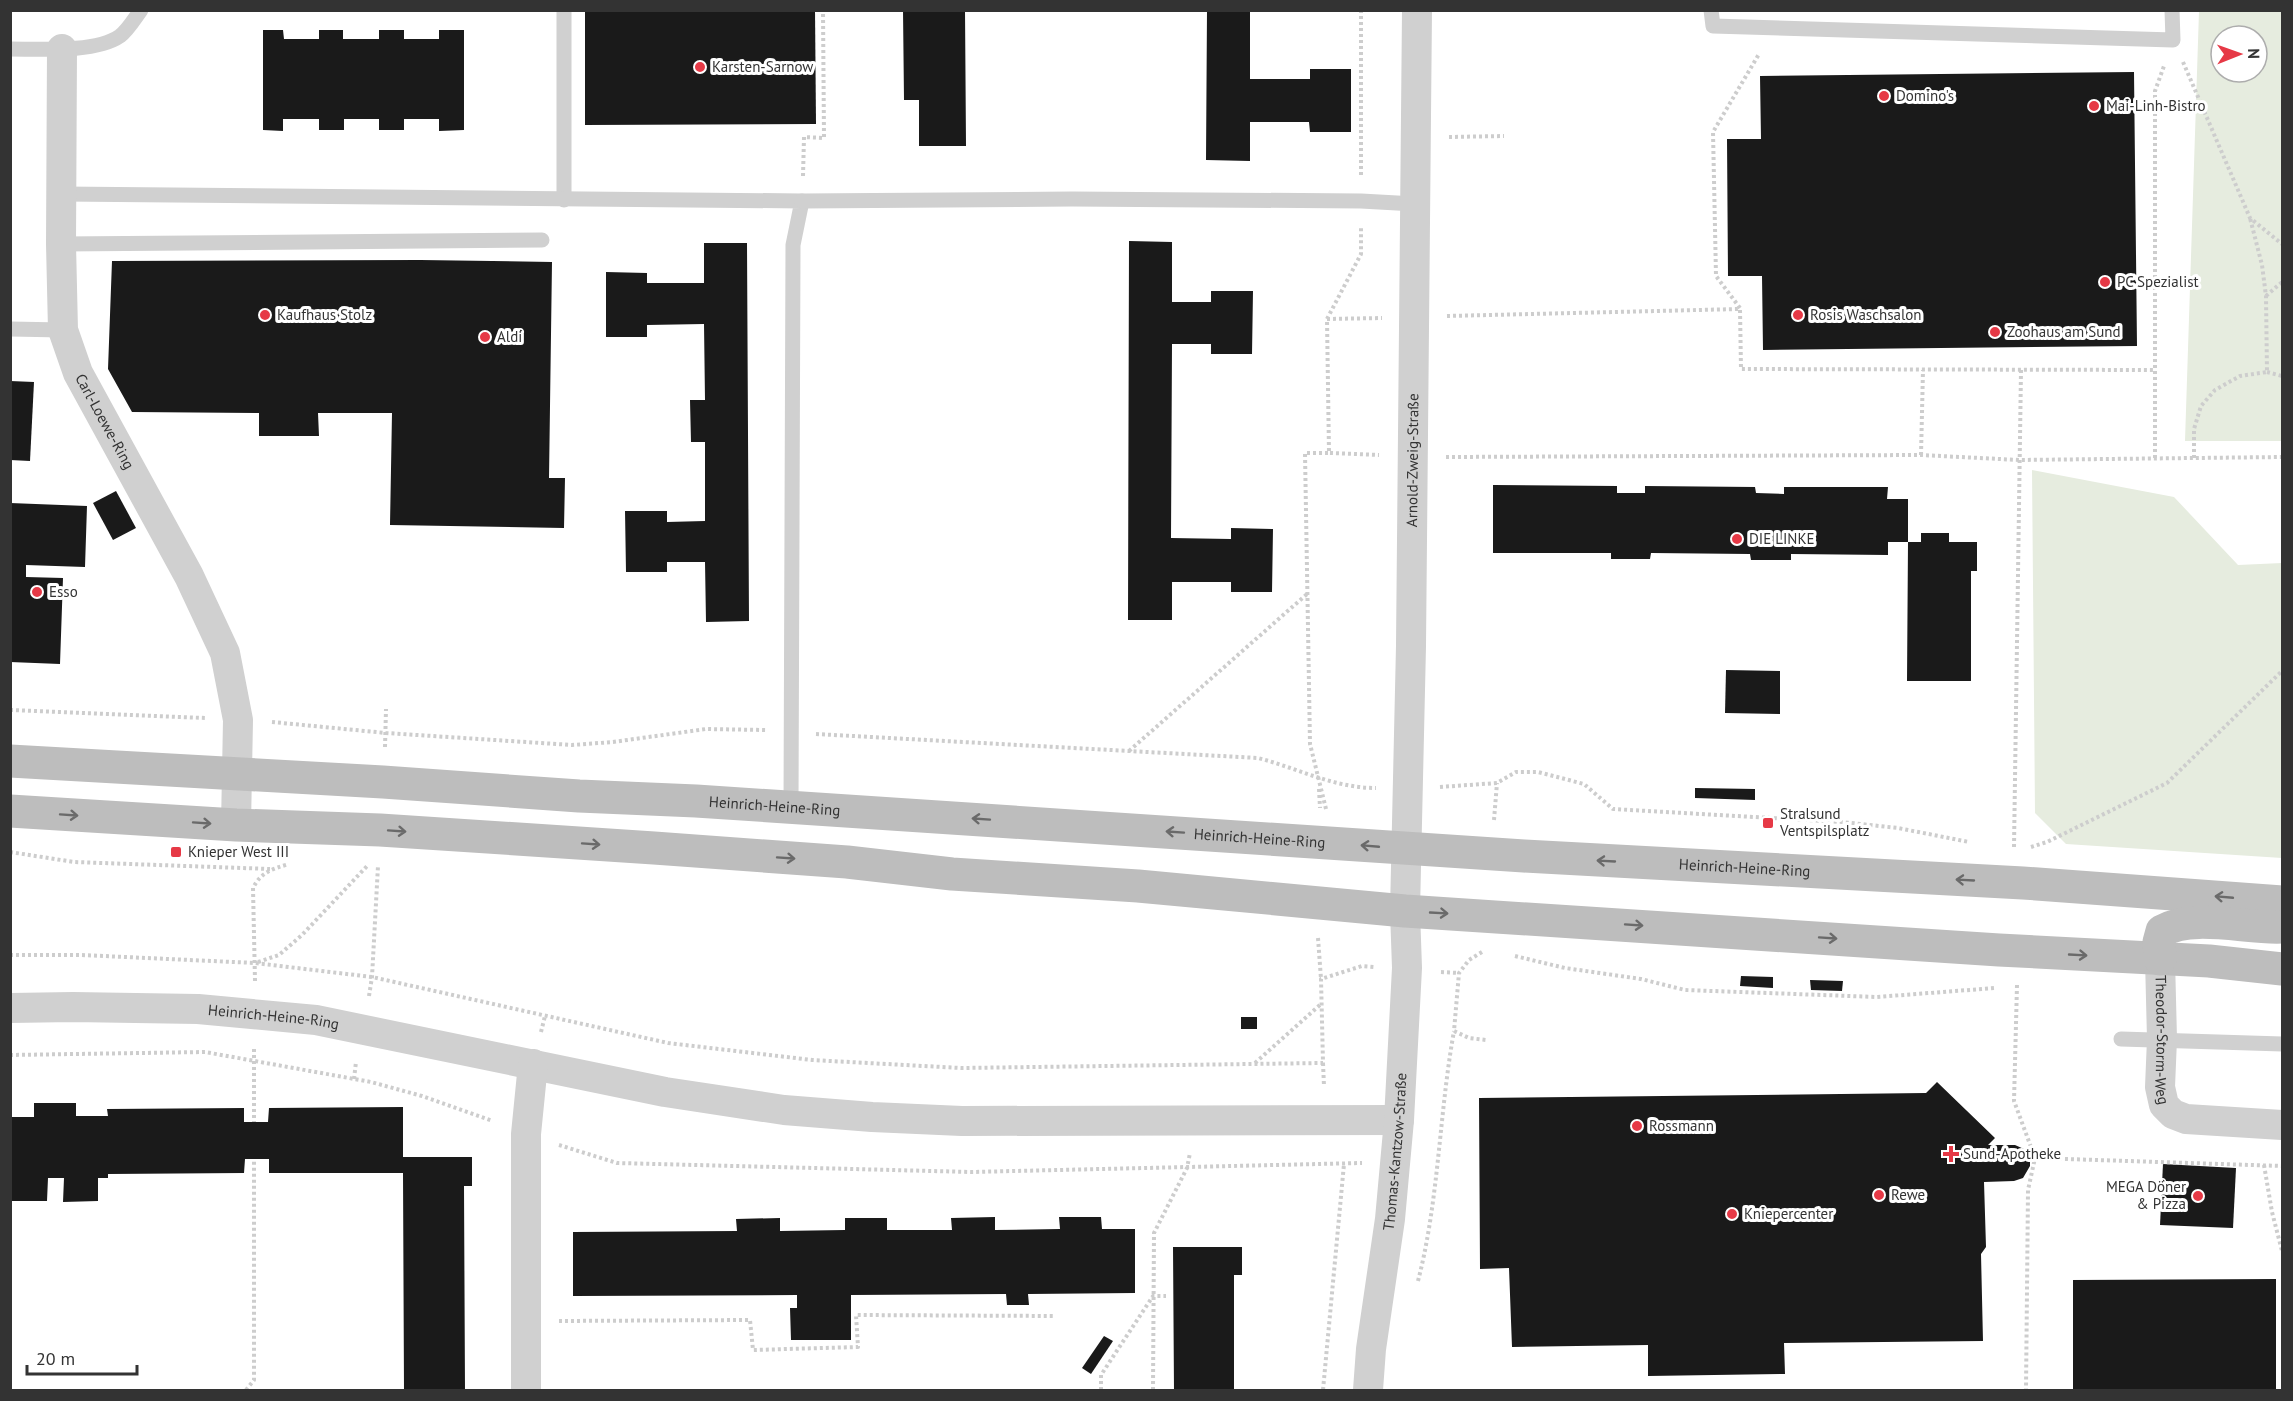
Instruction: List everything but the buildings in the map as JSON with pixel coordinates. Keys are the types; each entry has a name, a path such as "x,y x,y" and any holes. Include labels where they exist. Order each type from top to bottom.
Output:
{"main road":[{"name":"Heinrich-Heine-Ring","path":"10,761 791,807 1406,849 2011,882 2283,902"},
{"path":"10,811 236,825 380,830 654,848 847,862 952,874 1138,886 1405,911 2160,960 2209,961 2283,969"},
{"path":"2160,960 2159,942 2162,931 2171,926 2187,923 2283,927"},
{"path":"2209,961 2283,950"}],"street":[{"name":"Arnold-Zweig-Straße","path":"1405,911 1409,788 1417,10"},
{"name":"Carl-Loewe-Ring","path":"62,49 63,330 78,373 189,576 225,653 238,720 237,774"},
{"path":"236,825 237,774"},
{"name":"Thomas-Kantzow-Straße","path":"1368,1390 1371,1349 1390,1219 1399,1120 1407,968 1405,911"},
{"name":"Theodor-Storm-Weg","path":"2160,960 2163,1039 2160,1087 2164,1105 2173,1114 2200,1122 2283,1125"},
{"name":"Heinrich-Heine-Ring","path":"10,1008 175,1009 316,1020 665,1092 784,1110 962,1121 1399,1120"},
{"path":"526,1390 525,1134 533,1064"}],"lane":[{"path":"10,49 62,49 91,46 120,36 141,10"},
{"path":"564,10 564,200"},
{"path":"1711,10 1713,26 2173,40 2172,10"},
{"path":"62,194 564,200 1361,201 1415,204"},
{"path":"791,807 793,245 802,201"},
{"path":"61,244 542,240"},
{"path":"10,329 63,330"},
{"path":"2121,1039 2283,1044"}],"path":[{"path":"802,201 804,137 824,138 823,10"},
{"path":"1329,453 1327,319 1361,254 1361,10"},
{"path":"1775,27 1713,132 1716,276 1740,309 1741,369 2154,370"},
{"path":"2173,40 2250,218 2262,265 2267,372"},
{"path":"2155,458 2155,91 2173,40"},
{"path":"1415,138 1504,136"},
{"path":"2250,218 2283,244"},
{"path":"2265,296 2283,282"},
{"path":"1327,319 1740,309"},
{"path":"1921,455 1923,370"},
{"path":"2004,847 2014,848 2021,370"},
{"path":"2194,458 2194,429 2201,406 2215,390 2240,376 2267,372 2283,376"},
{"path":"1336,843 1310,744 1305,453 1413,457 1921,455 2019,460 2283,457"},
{"path":"1129,750 1307,593"},
{"path":"2025,848 2047,842 2167,783 2283,671"},
{"path":"386,709 386,733"},
{"path":"10,710 306,724 386,733 572,745 613,742 706,729 751,729 1129,750 1258,758 1293,767 1318,779 1360,788 1497,783 1516,772 1538,772 1584,784 1613,809 1842,822 1898,828 1972,842"},
{"path":"10,852 74,862 270,869 296,862"},
{"path":"255,963 279,955 302,935 371,862"},
{"path":"254,1122 253,888 258,877 270,869"},
{"path":"1486,950 1469,960 1459,973 1454,1031 1469,1038 1486,1041"},
{"path":"10,955 82,955 255,963 372,977 668,1043 812,1060 961,1068 1323,1063 1321,979 1362,966 1459,973"},
{"path":"1508,955 1565,968 1641,979 1685,990 1877,997 2017,986"},
{"path":"1254,1063 1321,1003"},
{"path":"2014,1037 2014,1101 2034,1158 2028,1190 2026,1390"},
{"path":"10,1055 205,1052 254,1060 371,1082 473,1113 525,1134 617,1163 971,1172 1395,1162"},
{"path":"1153,1390 1154,1233 1187,1168 1199,1120"},
{"path":"2034,1158 2283,1166"},
{"path":"246,1390 255,1380 254,1159"},
{"path":"1323,1390 1344,1164"},
{"path":"2264,1165 2272,1212 2283,1251"},
{"path":"1153,1296 1166,1296"},
{"path":"1101,1390 1101,1375 1153,1296"},
{"path":"526,1321 750,1320 753,1350 858,1347 856,1314 1055,1316"}],"shaded area":[{"path":"2199,11 2282,11 2282,441 2185,441"},
{"path":"2032,470 2174,497 2238,565 2282,563 2282,858 2066,844 2035,813"}],"place":[{"name":"Karsten-Sarnow","path":"700,67"},
{"name":"Domino's","path":"1884,96"},
{"name":"Mai-Linh-Bistro","path":"2094,106"},
{"name":"PC Spezialist","path":"2105,282"},
{"name":"Kaufhaus Stolz","path":"265,315"},
{"name":"Rosis Waschsalon","path":"1798,315"},
{"name":"Zoohaus am Sund","path":"1995,332"},
{"name":"Aldi","path":"485,337"},
{"name":"DIE LINKE","path":"1737,539"},
{"name":"Esso","path":"37,592"},
{"name":"Stralsund Ventspilsplatz","path":"1768,823"},
{"name":"Knieper West III","path":"176,852"},
{"name":"Rossmann","path":"1637,1126"},
{"name":"Sund-Apotheke","path":"1951,1154"},
{"name":"Rewe","path":"1879,1195"},
{"name":"MEGA Döner & Pizza","path":"2198,1196"},
{"name":"Kniepercenter","path":"1732,1214"}]}
